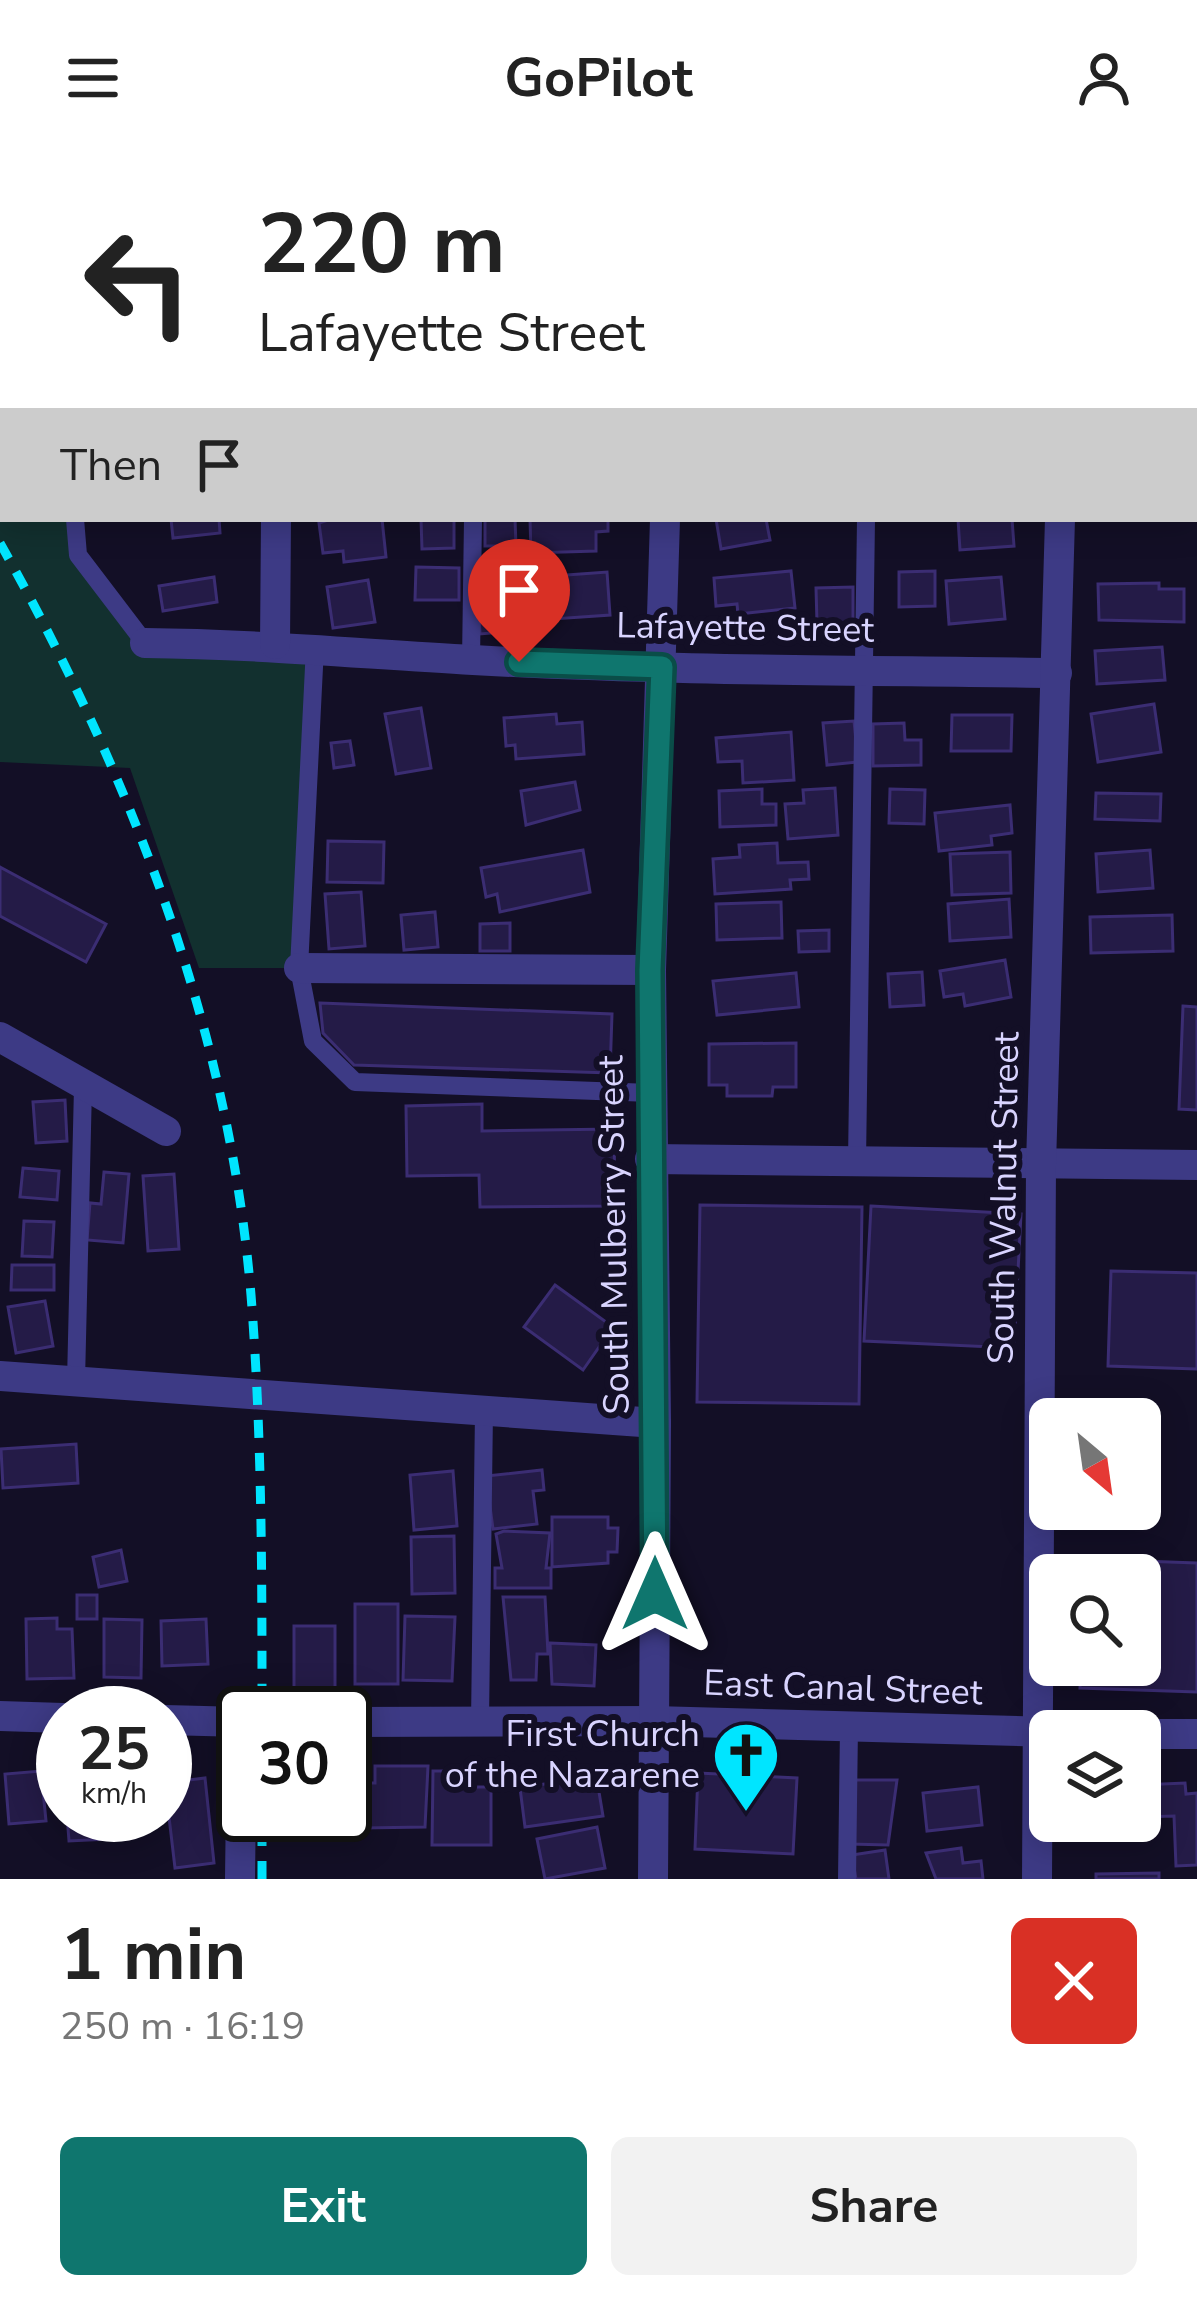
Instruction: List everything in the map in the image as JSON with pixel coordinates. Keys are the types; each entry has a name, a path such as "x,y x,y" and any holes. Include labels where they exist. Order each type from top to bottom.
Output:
{"street":[{"path":"275,644 276,522"},
{"name":"South Mulberry Street","path":"653,1879 656,1423 650,970 665,522"},
{"name":"South Walnut Street","path":"1045,1710 1041,1165 1060,522"},
{"name":"Lafayette Street","path":"145,643 275,644 471,660 662,667 1057,673"},
{"path":"299,968 650,970"},
{"path":"0,1037 166,1131"},
{"path":"650,1159 1197,1165"},
{"path":"0,1376 656,1423"},
{"path":"0,1716 36,1717"},
{"name":"East Canal Street","path":"372,1722 654,1721 1029,1732"},
{"path":"1161,1734 1197,1735"},
{"path":"240,1842 240,1879"},
{"name":"South Walnut Street","path":"1037,1879 1039,1842"}],"lane":[{"path":"75,522 78,555 145,643"},
{"path":"471,660 472,522"},
{"path":"857,1162 866,522"},
{"path":"315,647 299,968 313,1041 355,1082 650,1093"},
{"path":"76,1382 83,1087"},
{"path":"480,1722 484,1412"},
{"path":"847,1879 849,1726"}],"green space":[{"path":"0,522 75,522 78,555 145,643 315,647 299,968 199,968 130,768 0,762"}],"building":[{"path":"171,522 219,522 220,533 173,538"},
{"path":"382,522 386,557 344,562 343,551 323,553 319,523"},
{"path":"421,522 454,522 454,548 422,549"},
{"path":"485,522 515,522 516,546 485,546"},
{"path":"530,522 608,522 608,531 596,532 596,551 531,553"},
{"path":"716,522 767,522 770,540 721,549"},
{"path":"958,522 1012,522 1014,546 960,550"},
{"path":"416,567 459,568 459,600 415,600"},
{"path":"791,571 795,608 738,614 737,604 716,606 714,578"},
{"path":"935,571 935,606 899,607 899,572"},
{"path":"607,572 610,615 553,619 551,600 542,601 540,577"},
{"path":"214,577 217,602 163,611 159,586"},
{"path":"1001,577 1005,619 949,624 946,581"},
{"path":"368,580 375,622 333,628 327,587"},
{"path":"1159,583 1159,589 1184,589 1184,622 1099,620 1098,584"},
{"path":"853,587 853,623 817,623 816,588"},
{"path":"513,588 516,631 480,634 478,590"},
{"path":"1162,647 1165,680 1097,684 1095,651"},
{"path":"1154,704 1161,752 1098,762 1091,714"},
{"path":"421,708 431,768 396,774 385,714"},
{"path":"556,714 557,724 582,722 584,754 516,759 515,745 506,746 504,718"},
{"path":"952,715 1012,715 1011,751 951,751"},
{"path":"854,721 858,762 827,765 823,723"},
{"path":"904,723 905,740 921,740 921,765 873,766 873,724"},
{"path":"791,732 794,780 743,783 742,761 718,762 716,738"},
{"path":"350,741 354,765 334,768 331,743"},
{"path":"575,782 580,810 526,825 521,791"},
{"path":"835,788 838,835 788,839 785,804 804,803 803,790"},
{"path":"762,789 762,804 776,804 776,825 720,827 719,791"},
{"path":"890,789 925,790 924,824 889,823"},
{"path":"1096,793 1161,794 1160,821 1095,819"},
{"path":"1010,805 1012,833 991,836 992,845 939,851 935,813"},
{"path":"328,841 384,842 383,883 327,882"},
{"path":"777,843 778,863 808,862 809,879 790,880 791,889 715,894 713,859 740,857 739,845"},
{"path":"583,850 590,892 500,912 497,894 486,897 481,868"},
{"path":"1150,850 1153,888 1098,892 1096,854"},
{"path":"1010,852 1011,893 952,895 950,854"},
{"path":"0,867 106,924 86,962 0,916"},
{"path":"361,892 365,946 329,949 325,894"},
{"path":"1009,899 1011,937 950,941 948,904"},
{"path":"781,902 782,938 717,940 716,904"},
{"path":"435,912 438,947 404,950 401,915"},
{"path":"1172,915 1173,951 1091,953 1090,917"},
{"path":"510,923 510,951 480,951 480,924"},
{"path":"829,930 829,951 799,952 798,931"},
{"path":"1005,960 1011,997 965,1006 963,994 944,997 940,971"},
{"path":"922,972 924,1005 890,1007 888,974"},
{"path":"796,973 799,1007 717,1015 713,981"},
{"path":"320,1003 612,1014 610,1073 354,1065 323,1033"},
{"path":"1183,1006 1197,1007 1197,1110 1179,1109"},
{"path":"796,1043 796,1087 773,1087 772,1096 727,1096 727,1085 709,1085 709,1044"},
{"path":"65,1100 67,1141 36,1143 33,1102"},
{"path":"482,1104 482,1131 614,1129 615,1206 480,1207 479,1175 407,1176 406,1106"},
{"path":"23,1168 59,1171 57,1200 20,1197"},
{"path":"104,1172 129,1174 123,1243 87,1240 90,1203 101,1204"},
{"path":"174,1174 179,1249 148,1251 143,1176"},
{"path":"700,1205 862,1207 859,1404 697,1402"},
{"path":"871,1206 1021,1214 1014,1348 864,1341"},
{"path":"24,1221 54,1222 52,1257 22,1256"},
{"path":"12,1265 54,1265 54,1290 11,1290"},
{"path":"1111,1271 1197,1273 1197,1369 1108,1366"},
{"path":"555,1285 613,1327 583,1370 524,1327"},
{"path":"45,1301 53,1346 16,1353 8,1307"},
{"path":"76,1444 78,1483 3,1488 1,1449"},
{"path":"542,1470 544,1490 533,1491 537,1524 493,1529 486,1476"},
{"path":"453,1471 457,1526 414,1530 410,1475"},
{"path":"552,1517 608,1517 608,1528 618,1528 617,1552 608,1552 608,1563 552,1567"},
{"path":"550,1533 546,1568 551,1568 551,1588 495,1588 495,1568 502,1568 496,1534"},
{"path":"454,1536 455,1593 412,1594 411,1537"},
{"path":"121,1550 127,1581 99,1587 93,1557"},
{"path":"1161,1562 1197,1563 1197,1692 1080,1688 1161,1686"},
{"path":"77,1595 97,1595 97,1619 77,1619"},
{"path":"503,1597 545,1597 548,1654 537,1654 536,1680 511,1680"},
{"path":"355,1604 398,1604 398,1684 355,1684"},
{"path":"405,1616 455,1617 452,1681 403,1680"},
{"path":"57,1618 57,1629 72,1629 74,1678 27,1679 26,1619"},
{"path":"104,1619 142,1620 141,1678 104,1677"},
{"path":"206,1619 208,1664 162,1666 161,1621"},
{"path":"294,1626 335,1626 335,1686 294,1686"},
{"path":"550,1643 596,1645 594,1686 552,1684"},
{"path":"375,1766 428,1766 425,1827 372,1828"},
{"path":"36,1771 36,1822 9,1824 5,1774"},
{"path":"433,1771 459,1771 459,1787 491,1787 491,1845 432,1845"},
{"name":"First Church of the Nazarene","path":"698,1773 797,1778 793,1854 695,1849"},
{"path":"205,1778 214,1863 175,1868 172,1842 192,1842 192,1780"},
{"path":"569,1780 571,1790 598,1786 603,1816 525,1827 520,1788"},
{"path":"852,1780 897,1780 888,1845 850,1844"},
{"path":"1185,1783 1186,1794 1197,1793 1197,1865 1176,1866 1174,1816 1161,1816 1161,1784"},
{"path":"978,1787 982,1825 927,1831 923,1793"},
{"path":"597,1827 605,1868 545,1879 537,1839"},
{"path":"961,1848 963,1863 981,1861 983,1879 936,1879 926,1853"},
{"path":"885,1850 889,1879 856,1879 852,1855"},
{"path":"1159,1873 1159,1879 1096,1879 1096,1874"}],"railway":[{"path":"0,543 91,720 131,812 166,906 221,1097 239,1196 255,1347 262,1686"},
{"path":"262,1842 262,1879"}],"place":[{"name":"First Church of the Nazarene","path":"746,1814"}],"route":[{"path":"519,662 662,667 650,970 655,1594"}]}
